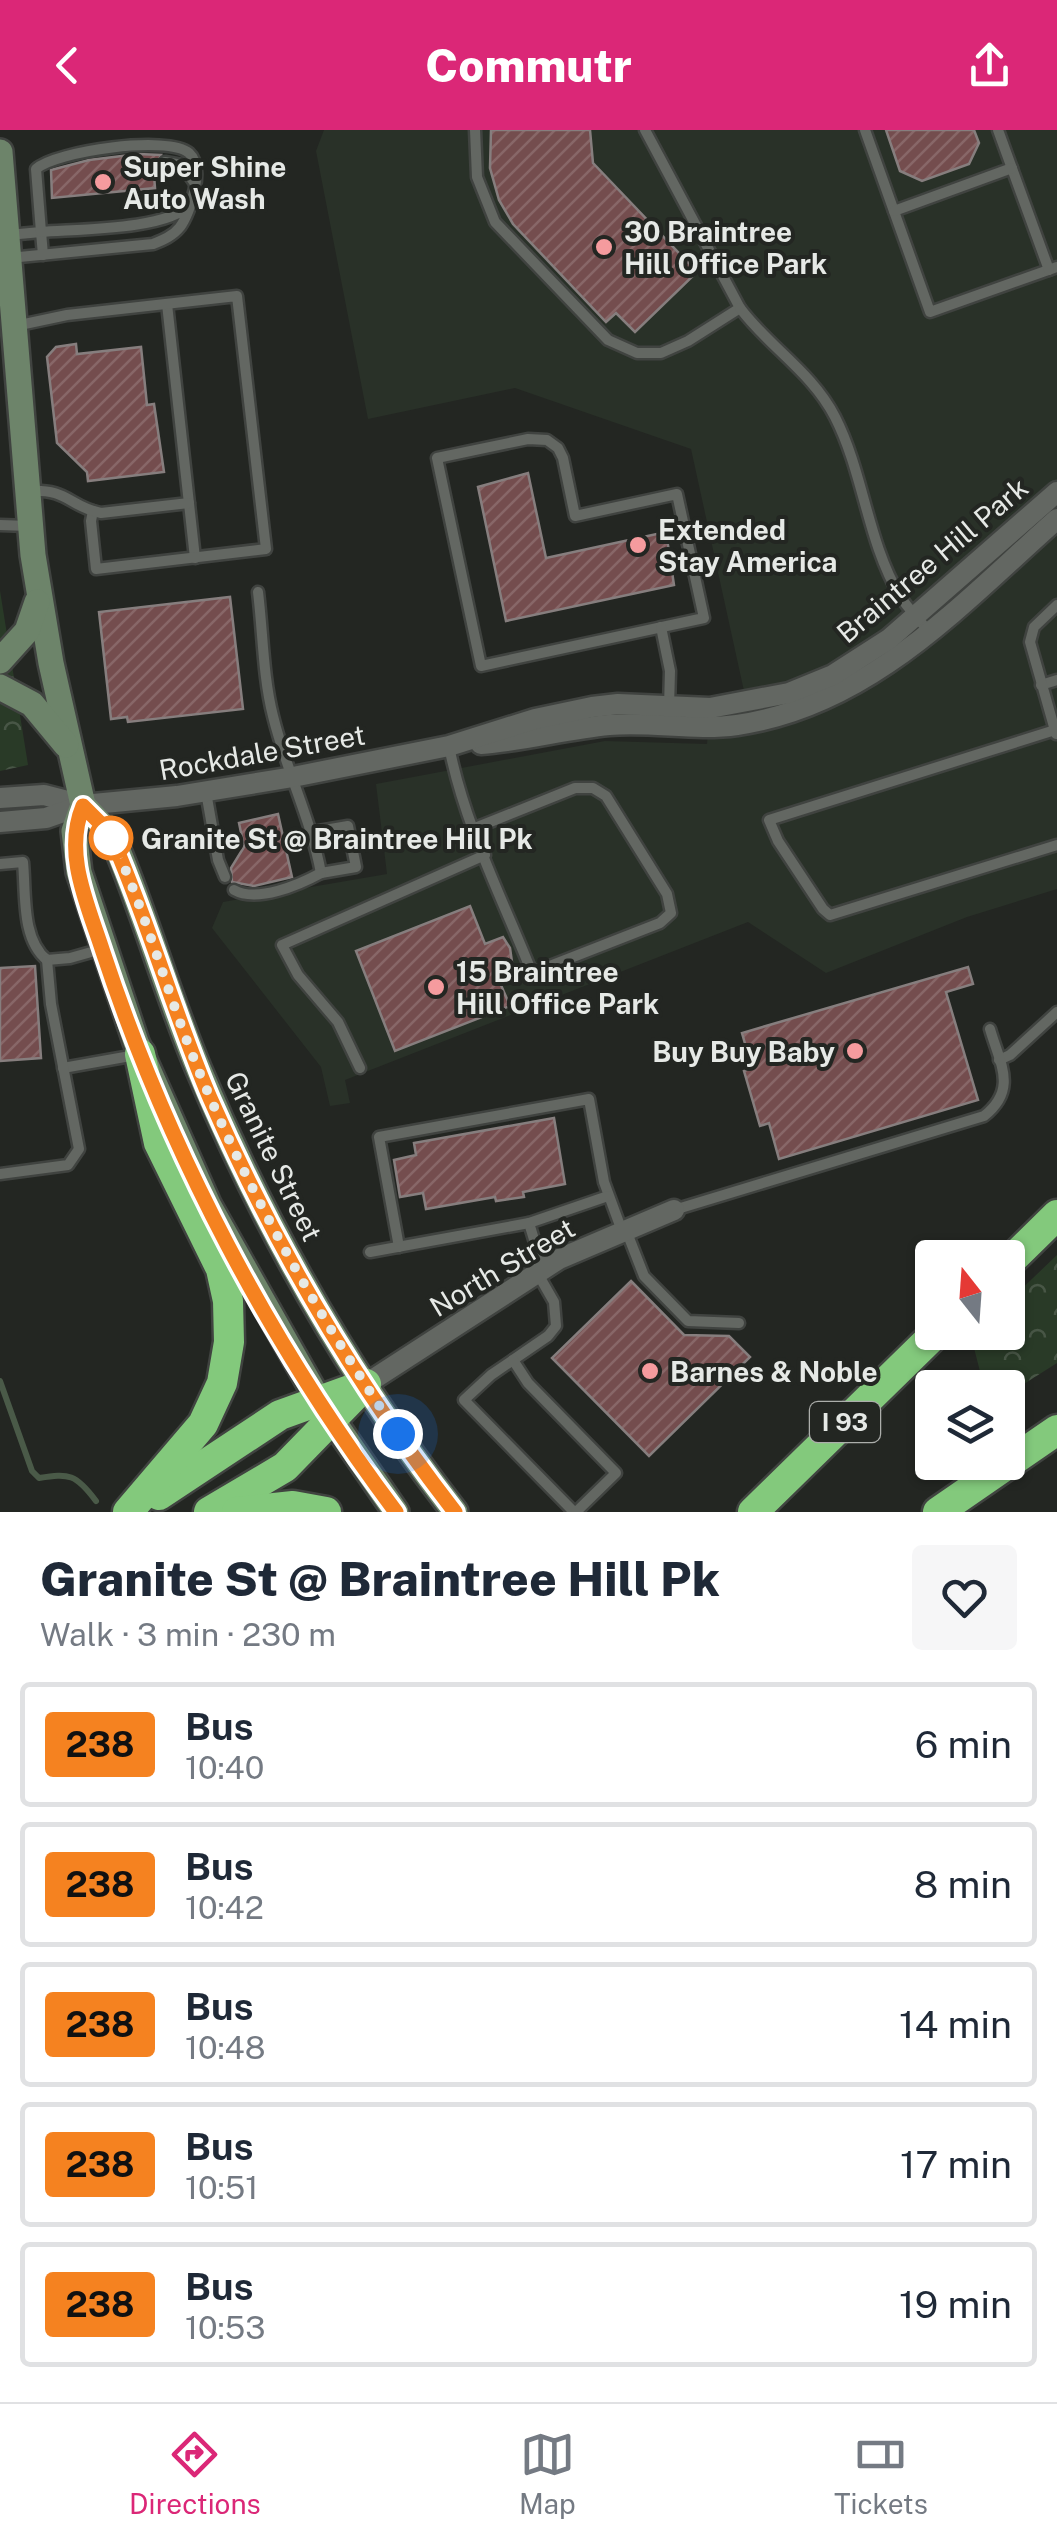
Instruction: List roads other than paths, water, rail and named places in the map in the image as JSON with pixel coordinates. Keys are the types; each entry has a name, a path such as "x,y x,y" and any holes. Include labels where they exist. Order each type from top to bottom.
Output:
{"highway":[{"path":"131,1512 203,1424 222,1382 229,1342 228,1301 221,1270 159,1143 140,1054"},
{"path":"1025,1247 1057,1215"},
{"name":"I 93","path":"753,1512 919,1350"},
{"path":"131,1512 264,1423 325,1410 366,1384"},
{"path":"210,1512 285,1467 325,1410"},
{"path":"938,1512 1057,1430"},
{"path":"238,1512 279,1506 326,1512"}],"main road":[{"name":"Granite Street","path":"1,162 30,526 38,587 83,806 73,846 102,949 140,1054 209,1206 325,1410 396,1512"},
{"path":"0,661 21,641 32,622 38,587"},
{"path":"0,687 32,704 57,731 72,755"},
{"name":"Granite Street","path":"83,806 101,824 116,848 177,1016 240,1164 299,1275 366,1384 455,1512"}],"street":[{"name":"Braintree Hill Park","path":"923,624 1057,492"},
{"name":"Braintree Hill Park","path":"668,718 804,688 923,624 1057,519"},
{"name":"Rockdale Street","path":"83,806 293,777 449,746 534,718 592,707 618,704 668,718"},
{"path":"0,798 44,795 83,806"},
{"path":"0,822 46,818 83,806"},
{"name":"North Street","path":"366,1384 542,1270 674,1210"}],"lane":[{"path":"475,130 477,177 495,222 608,340 637,354 662,352 688,341 740,308"},
{"path":"646,130 740,308 803,371 833,413 883,559 902,599 923,624"},
{"path":"865,130 930,312 1053,268 998,130"},
{"path":"8,247 43,255 153,244 180,227 189,205 196,162 190,153 177,148 145,146 64,155 36,169 43,255"},
{"path":"166,162 182,165 194,184"},
{"path":"894,211 1012,168"},
{"path":"8,247 41,232 162,220 182,214 189,205"},
{"path":"15,326 68,315 237,296 266,550 96,569 93,511"},
{"path":"167,304 195,558"},
{"path":"528,439 547,440 556,445 563,458 575,516 678,494 704,618 661,628 481,666 437,458 528,439"},
{"path":"26,491 61,493 93,511 189,503"},
{"path":"0,524 30,526"},
{"path":"258,592 271,708 313,832 321,873"},
{"path":"1057,605 1030,636 1031,652 1056,733 769,820 778,841 830,915 1057,845"},
{"path":"661,628 670,678 668,718"},
{"path":"1041,685 1057,680"},
{"path":"449,746 456,781 532,973 660,923 671,912 668,894 606,796 597,789 575,788 475,828"},
{"path":"206,792 218,860 225,877"},
{"path":"234,890 248,895 285,888 321,873 356,866 348,826 313,832"},
{"path":"360,1068 338,1022 298,975 282,945 485,855"},
{"path":"0,864 23,862 32,942 47,960 79,1143 77,1155 68,1165 0,1174"},
{"path":"47,960 102,949"},
{"path":"999,1060 1010,1055 1057,1012"},
{"path":"674,1210 978,1119 996,1106 1004,1094 1005,1083 990,1029"},
{"path":"63,1068 140,1054"},
{"path":"399,1247 379,1137 590,1100 608,1196 644,1276 685,1319 695,1323 739,1323"},
{"path":"370,1252 529,1224 608,1196"},
{"path":"513,1360 528,1383 616,1473 575,1512 464,1400 513,1360 548,1336 556,1326 554,1302 529,1224"}],"waterway":[{"path":"0,1381 32,1471 39,1478 71,1478 96,1501"}],"place":[{"name":"Super Shine Auto Wash","path":"103,182"},
{"name":"30 Braintree Hill Office Park","path":"604,247"},
{"name":"Extended Stay America","path":"638,545"},
{"name":"Granite St @ Braintree Hill Pk","path":"111,838"},
{"name":"15 Braintree Hill Office Park","path":"436,987"},
{"name":"Buy Buy Baby","path":"855,1051"},
{"name":"Barnes & Noble","path":"650,1371"}]}
